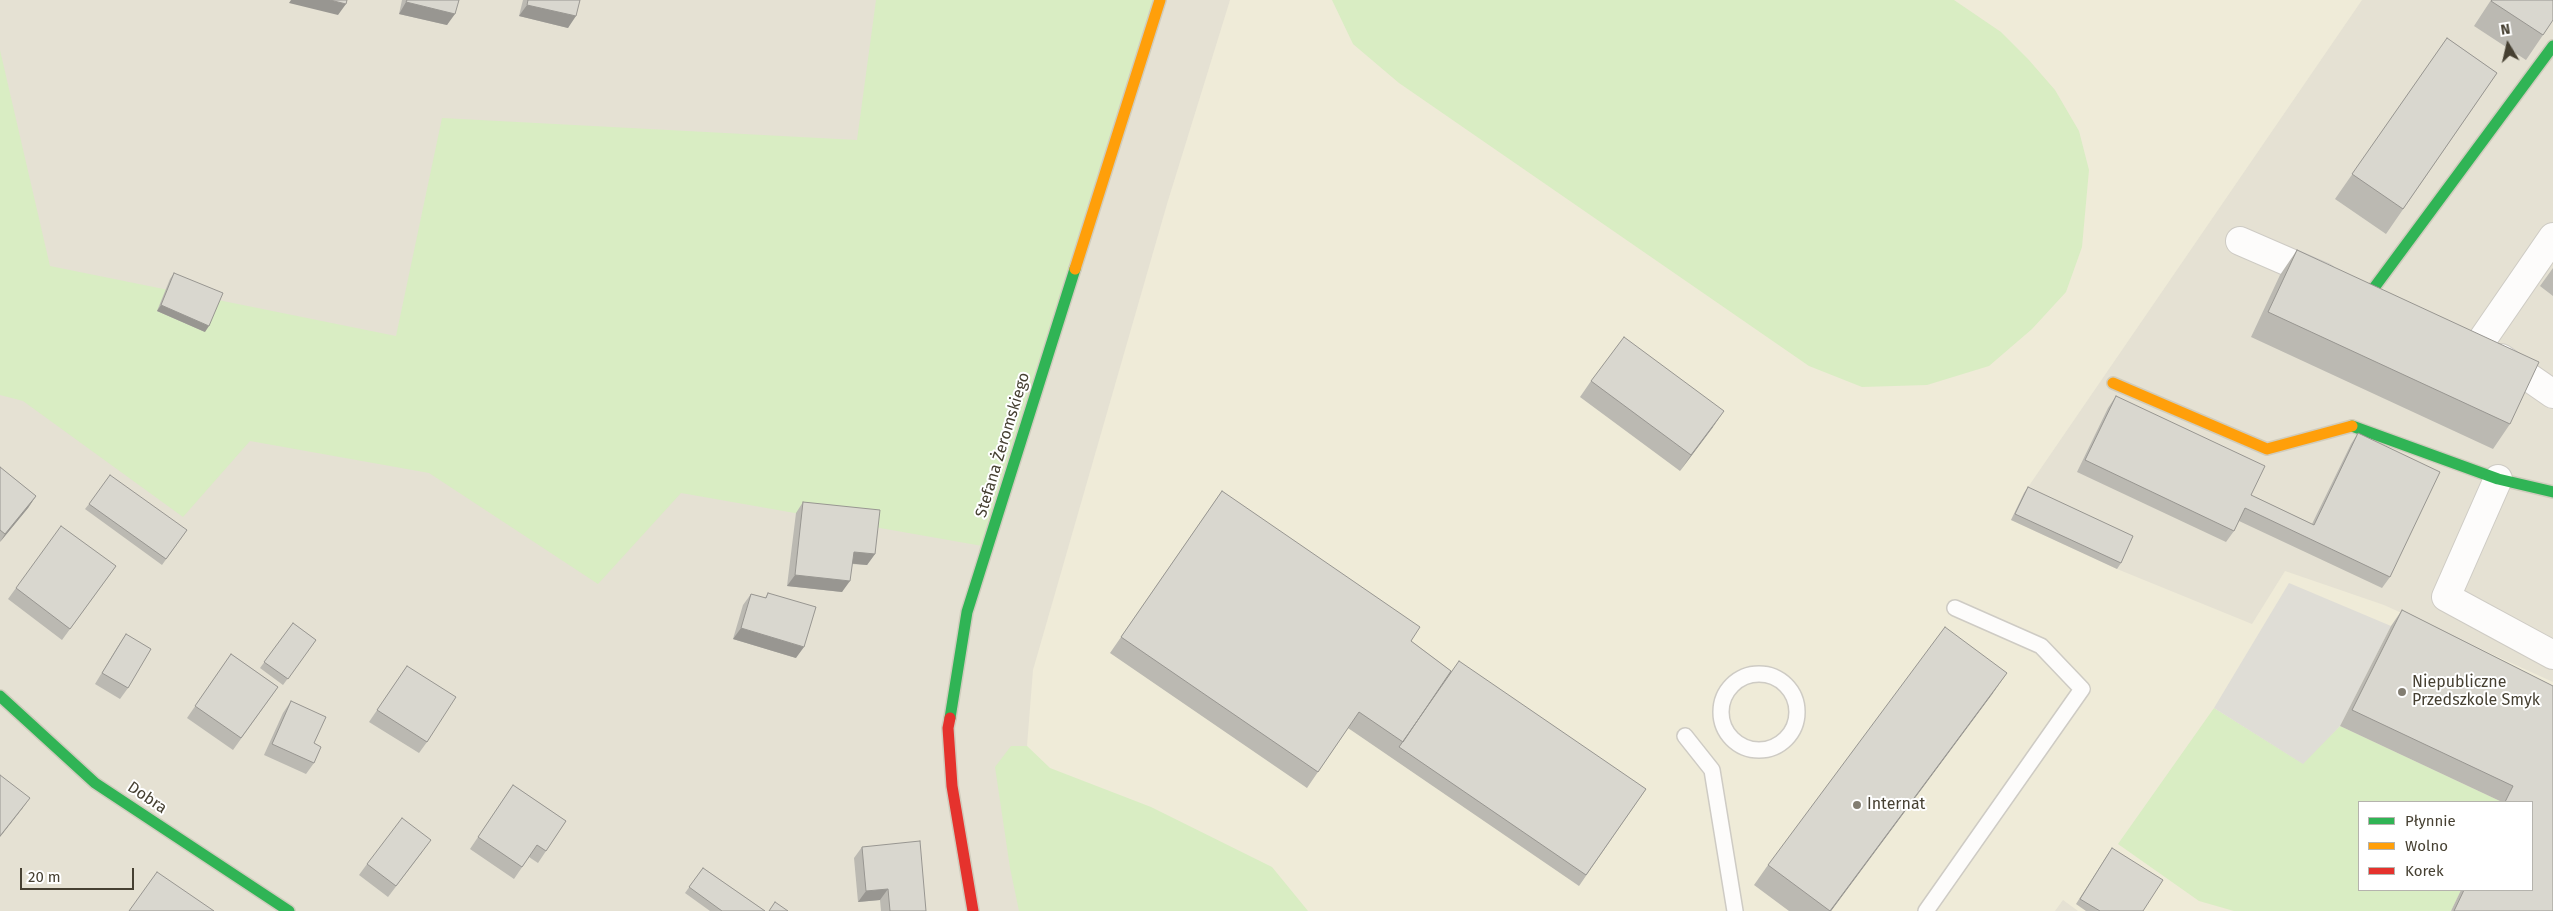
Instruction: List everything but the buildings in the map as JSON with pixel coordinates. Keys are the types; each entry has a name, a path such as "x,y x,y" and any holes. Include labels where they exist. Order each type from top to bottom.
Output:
{"street":[{"name":"Stefana Żeromskiego","path":"973,911 963,862 952,786 948,728 960,648 968,612 1160,0"},
{"path":"2368,296 2553,46"},
{"path":"2480,344 2553,237"},
{"path":"2240,241 2394,307"},
{"path":"2454,332 2480,344 2553,394"},
{"path":"2114,383 2267,449 2351,426 2498,479 2553,492"},
{"path":"2498,479 2446,598 2553,655"},
{"name":"Dobra","path":"0,696 95,783 289,911"}],"lane":[{"path":"1926,911 2082,689 2041,646 1955,608"},
{"path":"1754,674 1769,675 1782,681 1792,692 1798,706 1797,721 1790,734 1779,745 1765,750 1750,749 1736,743 1726,732 1721,718 1722,702 1728,689 1739,679 1754,674"},
{"path":"1686,736 1712,770 1735,911"}],"shaded area":[{"path":"0,0 2553,0 2553,911 0,911"},
{"path":"1230,0 2362,0 2024,493 2011,520 2117,569 2252,624 2285,571 2384,605 2553,682 2553,911 2078,911 2063,900 2055,911 1198,911 1051,879 1027,746 1033,670 1167,204"},
{"path":"2289,583 2391,626 2340,726 2303,764 2214,708"}],"green space":[{"path":"876,0 1160,0 988,547 681,493 598,584 429,473 250,441 183,517 23,401 0,395 0,50 50,266 396,336 442,118 857,140"},
{"path":"1332,0 1954,0 2001,32 2028,59 2055,90 2079,131 2089,170 2082,247 2066,292 2032,329 1989,366 1927,385 1862,387 1809,366 1399,83 1353,44"},
{"path":"2214,708 2302,763 2340,726 2500,801 2358,801 2358,891 2461,891 2451,911 2234,911 2199,901 2118,844"},
{"path":"1011,746 1027,746 1050,768 1151,807 1272,867 1308,911 1019,911 1010,868 995,767"}],"traffic: fast":[{"path":"2368,296 2553,46"},
{"path":"950,718 967,612 1075,269"},
{"path":"2352,426 2498,479 2553,492"},
{"path":"0,696 95,783 289,911"}],"traffic: slow":[{"path":"1075,269 1160,0"},
{"path":"2113,383 2267,449 2352,426"}],"traffic: jam":[{"path":"950,718 948,728 952,786 973,911"}],"place":[{"name":"Niepubliczne Przedszkole Smyk","path":"2402,692"},
{"name":"Internat","path":"1857,805"}]}
